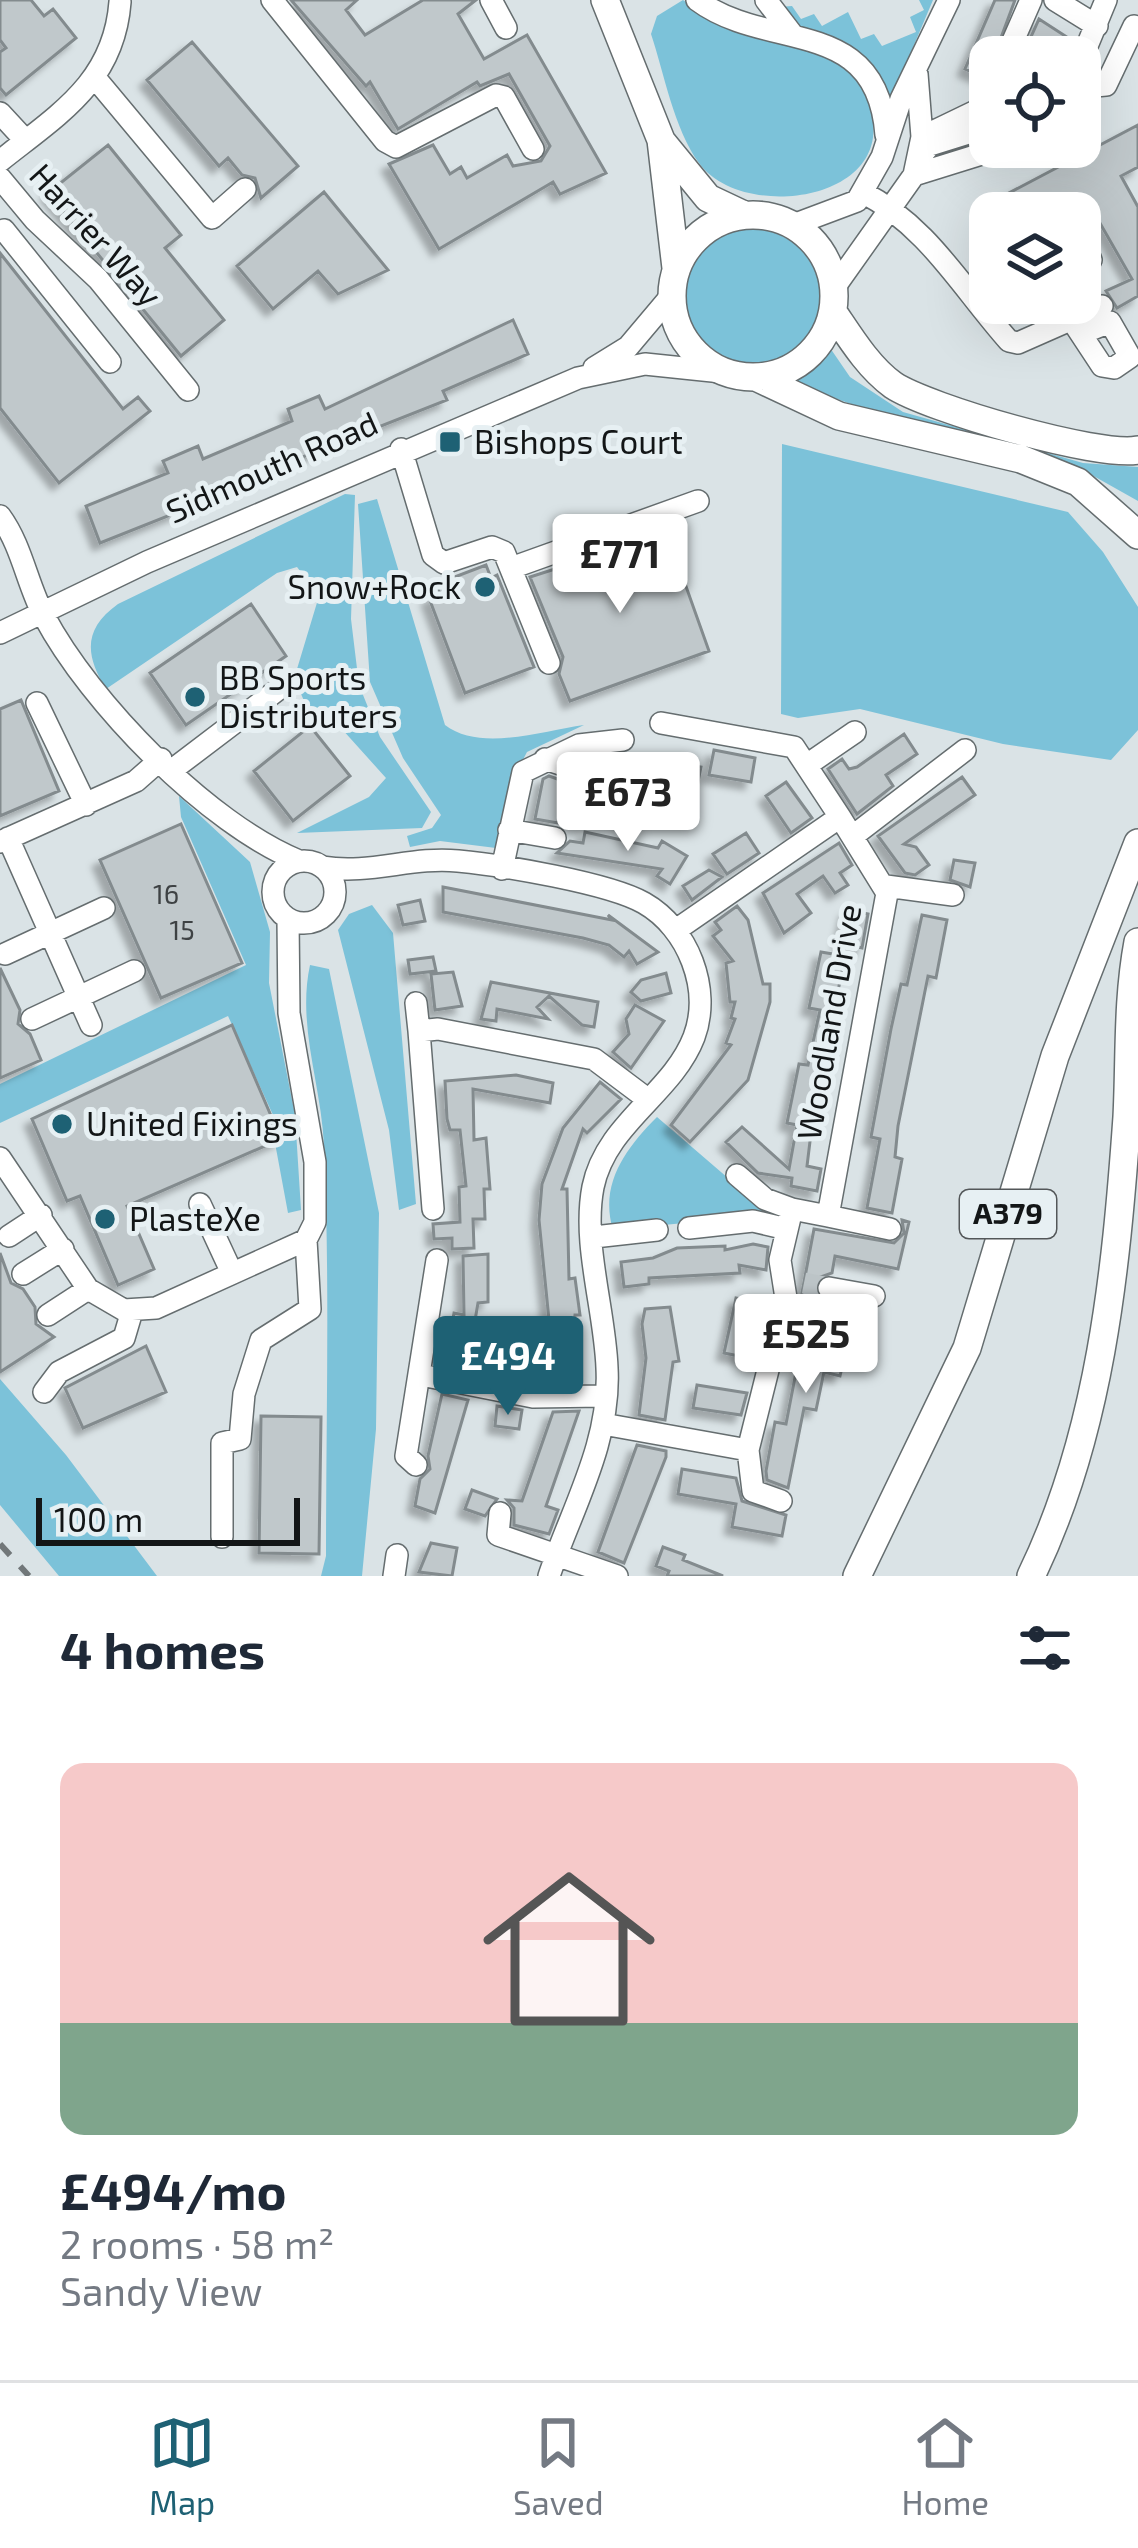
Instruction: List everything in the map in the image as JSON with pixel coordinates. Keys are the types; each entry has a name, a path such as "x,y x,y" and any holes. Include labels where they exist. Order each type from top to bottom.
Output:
{"main road":[{"path":"605,0 661,140 673,282 684,342 722,373 758,378 839,416 1022,459 1078,482 1138,536"},
{"path":"661,140 708,197 744,215 793,225 821,251 833,300 871,363 893,385 923,400 1093,450 1138,451"},
{"path":"673,282 702,232 744,215"},
{"path":"758,378 807,358 824,337 833,300"},
{"name":"A379","path":"857,1576 967,1348 1054,1056 1138,843"},
{"path":"1031,1576 1051,1534 1090,1407 1115,1270 1127,1021 1138,942"}],"street":[{"path":"272,0 385,141 396,147 496,95 504,97 533,148"},
{"path":"491,0 506,28"},
{"path":"697,0 738,21 832,47 862,68 877,92 886,142"},
{"path":"766,0 793,34"},
{"path":"793,225 850,206 862,192 949,0"},
{"path":"1015,36 1031,0"},
{"path":"1055,0 1096,26"},
{"path":"1092,36 1106,0"},
{"path":"0,161 96,79 109,61 124,1"},
{"path":"1101,85 1106,85 1134,26"},
{"path":"917,73 919,156"},
{"path":"96,79 212,218 245,189"},
{"path":"0,112 25,140"},
{"path":"833,300 894,209 919,156 969,115"},
{"path":"919,156 969,151"},
{"name":"Harrier Way","path":"0,178 35,220 98,279 188,390"},
{"path":"862,192 894,209 969,274"},
{"name":"Harrier Way","path":"4,230 107,364 144,337"},
{"name":"Sidmouth Road","path":"0,633 401,449 578,378 628,347 673,282"},
{"path":"1001,324 1009,340 1018,343 1080,324"},
{"name":"Sidmouth Road","path":"578,378 645,364 722,373"},
{"path":"401,449 433,555 444,563 492,547 504,552 514,567 549,663"},
{"path":"514,567 698,501"},
{"path":"0,516 10,556 70,660 166,765 250,835 299,861 323,867 379,870 430,861 502,868 630,896 676,930 697,975 699,1016 680,1061 646,1098 600,1165 592,1201 608,1371 603,1424 554,1565"},
{"path":"91,1025 4,840 166,765 280,688"},
{"path":"38,703 86,805"},
{"name":"Woodland Drive","path":"661,723 727,723 788,745 886,886 828,1216"},
{"path":"806,765 855,732"},
{"path":"502,868 509,830 505,797 523,772 579,745 605,746 623,740"},
{"path":"853,836 965,750"},
{"path":"545,759 582,771"},
{"path":"676,930 840,817"},
{"path":"509,830 555,838"},
{"path":"250,835 276,878 274,902 288,919 305,924 319,919"},
{"path":"276,878 299,861"},
{"path":"323,867 332,878 335,897"},
{"path":"288,978 335,897 379,870"},
{"path":"886,886 952,895"},
{"path":"5,954 104,908"},
{"path":"222,1537 222,1443 240,1439 252,1365 261,1340 274,1327 310,1309 306,1240 315,1222 314,1148 288,978 288,919"},
{"path":"32,1018 134,971"},
{"path":"416,1004 433,1209"},
{"path":"419,1031 438,1029 594,1060 646,1098"},
{"path":"0,1158 88,1289 122,1308 156,1308 306,1240"},
{"path":"737,1175 789,1219"},
{"path":"200,1204 232,1274"},
{"path":"9,1236 41,1215"},
{"path":"689,1228 828,1216 890,1229"},
{"path":"781,1501 753,1491 748,1450 794,1281 780,1260 789,1219"},
{"path":"594,1237 657,1231"},
{"path":"23,1274 63,1249"},
{"path":"416,1465 406,1456 437,1260"},
{"path":"829,1288 874,1296"},
{"path":"48,1315 88,1289"},
{"path":"44,1392 59,1372 124,1338 132,1327 122,1308"},
{"path":"421,1375 533,1397 603,1396"},
{"path":"603,1424 748,1450"},
{"path":"500,1514 498,1534 554,1565 614,1575"}],"shaded area":[{"path":"683,0 721,20 806,45 849,69 862,85 871,111 872,142 860,166 838,183 810,193 778,196 747,193 719,181 699,163 676,118 651,34 657,16"},
{"path":"919,0 933,0 887,109 855,51 793,25 779,7 792,6 801,19 814,14 822,26 848,12 861,39 874,34 882,46 916,32 910,17 924,10"},
{"path":"752,229 778,234 800,249 815,271 820,297 815,323 800,345 778,360 752,365 726,360 704,345 689,323 684,297 689,271 704,249 726,234"},
{"path":"826,342 850,377 903,412 1083,463 1138,467 1138,501 1074,465 914,427 785,380 813,362"},
{"path":"782,444 1068,512 1103,552 1138,607 1138,730 1111,760 1003,744 860,709 798,718 781,714"},
{"path":"345,494 355,495 351,619 359,685 380,737 431,812 422,828 297,833 369,797 386,778 341,728 308,710 298,687 297,669 319,596 297,567 277,573 106,689 91,654 98,623 118,604"},
{"path":"377,499 445,725 459,733 493,738 584,725 527,752 513,779 496,848 440,841 410,847 407,836 432,828 441,815 403,758 370,682 358,504"},
{"path":"179,796 250,862 270,932 269,983 295,1115 301,1210 288,1213 275,1143 283,1137 228,1016 0,1123 0,1084 246,965 181,817"},
{"path":"372,905 393,933 416,1204 399,1210 389,1130 338,930 349,914"},
{"path":"310,965 329,969 379,1213 376,1429 362,1576 321,1576 326,1556 327,1248 322,1122 306,1010"},
{"path":"657,1117 764,1209 780,1213 778,1220 755,1216 613,1230 610,1197 618,1168"},
{"path":"0,1379 66,1455 157,1576 59,1576 0,1505"}],"building":[{"path":"0,0 31,0 44,16 53,9 76,38 6,95 0,88 0,52 6,48 0,40"},
{"path":"291,0 357,0 346,10 365,35 423,0 476,0 458,14 484,59 527,35 606,173 560,194 553,182 439,249 389,164 433,145 450,174 461,167 467,178 507,155 513,166 541,161 550,146 509,74 480,86 477,82 398,129 370,82 366,86"},
{"path":"995,0 1015,0 1002,36 979,36"},
{"path":"1039,19 1065,36 1031,36"},
{"path":"192,42 298,166 261,198 255,178 242,175 228,158 219,166 147,80"},
{"path":"1138,125 1138,167 1121,176 1138,207 1138,296 1117,308 1106,291 1132,279 1101,225 1101,192 1011,192 1056,168 1101,168 1101,144"},
{"path":"108,145 181,235 165,248 224,320 181,356 48,193"},
{"path":"324,192 388,270 338,294 318,271 273,309 237,266"},
{"path":"0,253 123,409 138,397 150,411 59,483 0,408"},
{"path":"513,320 528,354 443,391 447,400 176,507 178,512 100,543 86,506 168,473 163,461 198,446 203,459 292,421 288,409 319,396 325,409"},
{"path":"667,533 709,651 570,701 559,674 563,657 530,577"},
{"path":"486,565 491,578 497,575 534,667 465,693 429,598 440,594 436,584"},
{"path":"251,604 286,656 186,725 150,673"},
{"path":"21,700 59,791 0,816 0,709"},
{"path":"310,726 350,776 293,821 254,771"},
{"path":"904,734 917,754 886,775 893,786 857,814 828,769 842,759 849,769 857,767"},
{"path":"714,750 755,758 751,782 709,775"},
{"path":"598,758 701,767 696,792 641,781 640,789 619,786 617,801 583,795 596,777"},
{"path":"549,776 566,782 558,823 535,819 543,779"},
{"path":"962,777 975,795 904,844 916,847 929,865 915,875 905,873 878,836"},
{"path":"786,782 812,818 791,833 766,796"},
{"path":"181,824 242,963 161,998 100,860"},
{"path":"585,832 658,848 662,841 687,856 670,884 657,876 662,869 557,853 570,841 583,843"},
{"path":"746,833 759,853 727,874 713,854"},
{"path":"839,843 852,865 840,873 848,885 835,893 823,876 797,894 811,913 784,933 763,893"},
{"path":"954,860 975,863 970,887 950,880"},
{"path":"709,870 722,877 692,900 683,886"},
{"path":"443,887 612,920 608,915 658,952 637,964 629,951 624,957 609,945 583,938 443,912"},
{"path":"420,900 425,921 403,925 398,905"},
{"path":"737,906 748,920 763,984 770,984 770,1002 748,1080 690,1142 671,1125 731,1045 726,1043 735,1019 731,1018 735,1002 730,1002 726,963 733,961 713,936 721,930 715,922"},
{"path":"847,910 868,914 862,948 840,943"},
{"path":"922,915 947,920 936,978 928,976 898,1126 895,1157 902,1159 892,1213 867,1208 880,1139 871,1137 901,984 907,985"},
{"path":"821,952 845,956 831,1026 840,1028 833,1060 826,1058 807,1166 821,1169 817,1191 791,1186 792,1178 758,1173 726,1142 742,1127 789,1169 797,1125 787,1123 799,1064 808,1065 820,1010 809,1008"},
{"path":"433,957 436,971 410,974 408,960"},
{"path":"0,968 20,1010 18,1024 30,1034 41,1060 0,1078"},
{"path":"453,972 462,1006 435,1010 431,974"},
{"path":"666,973 671,993 641,1001 631,992 641,980"},
{"path":"491,982 598,1002 594,1027 582,1025 549,996 537,1007 548,1019 497,1009 496,1021 481,1019"},
{"path":"635,1005 664,1021 631,1068 613,1052 629,1034 626,1019"},
{"path":"232,1025 281,1139 127,1206 154,1269 118,1285 80,1196 67,1201 32,1119"},
{"path":"516,1075 553,1083 550,1103 473,1089 474,1140 486,1138 490,1189 484,1189 485,1219 473,1219 474,1248 452,1249 452,1238 434,1239 433,1224 460,1222 459,1187 466,1186 460,1130 450,1130 447,1119 445,1081"},
{"path":"600,1082 621,1099 587,1133 583,1129 562,1189 567,1189 569,1279 575,1278 580,1315 575,1315 574,1329 577,1378 555,1380 539,1220 542,1184 563,1128"},
{"path":"902,1220 909,1222 898,1269 835,1256 832,1273 818,1278 814,1287 826,1303 801,1298 814,1229 894,1243 904,1233"},
{"path":"753,1244 768,1247 766,1270 739,1265 740,1273 649,1278 649,1284 624,1287 621,1262 653,1258 677,1248 725,1246 725,1250"},
{"path":"0,1253 11,1283 23,1289 35,1307 36,1324 54,1337 0,1372"},
{"path":"488,1254 488,1302 478,1303 467,1367 445,1363 448,1323 452,1324 454,1313 464,1315 463,1256"},
{"path":"736,1298 761,1303 749,1358 724,1353"},
{"path":"670,1307 679,1361 673,1362 665,1420 639,1415 646,1358 642,1324 645,1309"},
{"path":"822,1310 847,1316 838,1357 844,1359 840,1376 824,1372 816,1410 804,1408 788,1488 767,1480 775,1422 786,1424 796,1372 808,1374"},
{"path":"504,1332 527,1336 523,1359 500,1354"},
{"path":"146,1346 166,1392 83,1428 65,1388"},
{"path":"697,1385 747,1393 741,1415 693,1408"},
{"path":"442,1394 468,1400 435,1513 415,1506 420,1479 430,1469 428,1456"},
{"path":"497,1406 522,1410 519,1429 495,1426"},
{"path":"579,1411 546,1506 558,1510 549,1534 514,1525 514,1508 507,1500 522,1501 553,1412"},
{"path":"261,1416 321,1417 319,1554 259,1553"},
{"path":"637,1445 666,1451 666,1457 624,1563 598,1552"},
{"path":"682,1469 736,1478 742,1501 786,1515 782,1536 732,1527 736,1504 678,1494"},
{"path":"472,1490 497,1499 485,1516 465,1509"},
{"path":"431,1543 457,1548 452,1576 419,1572"},
{"path":"663,1547 723,1576 667,1576 669,1571 656,1566"}],"tunnel":[{"path":"804,1283 829,1288"}],"railway":[{"path":"0,1544 29,1576"}],"place":[{"name":"Bishops Court","path":"450,442"},
{"name":"Snow+Rock","path":"485,587"},
{"name":"BB Sports Distributers","path":"195,697"},
{"name":"United Fixings","path":"62,1124"},
{"name":"PlasteXe","path":"105,1219"}]}
